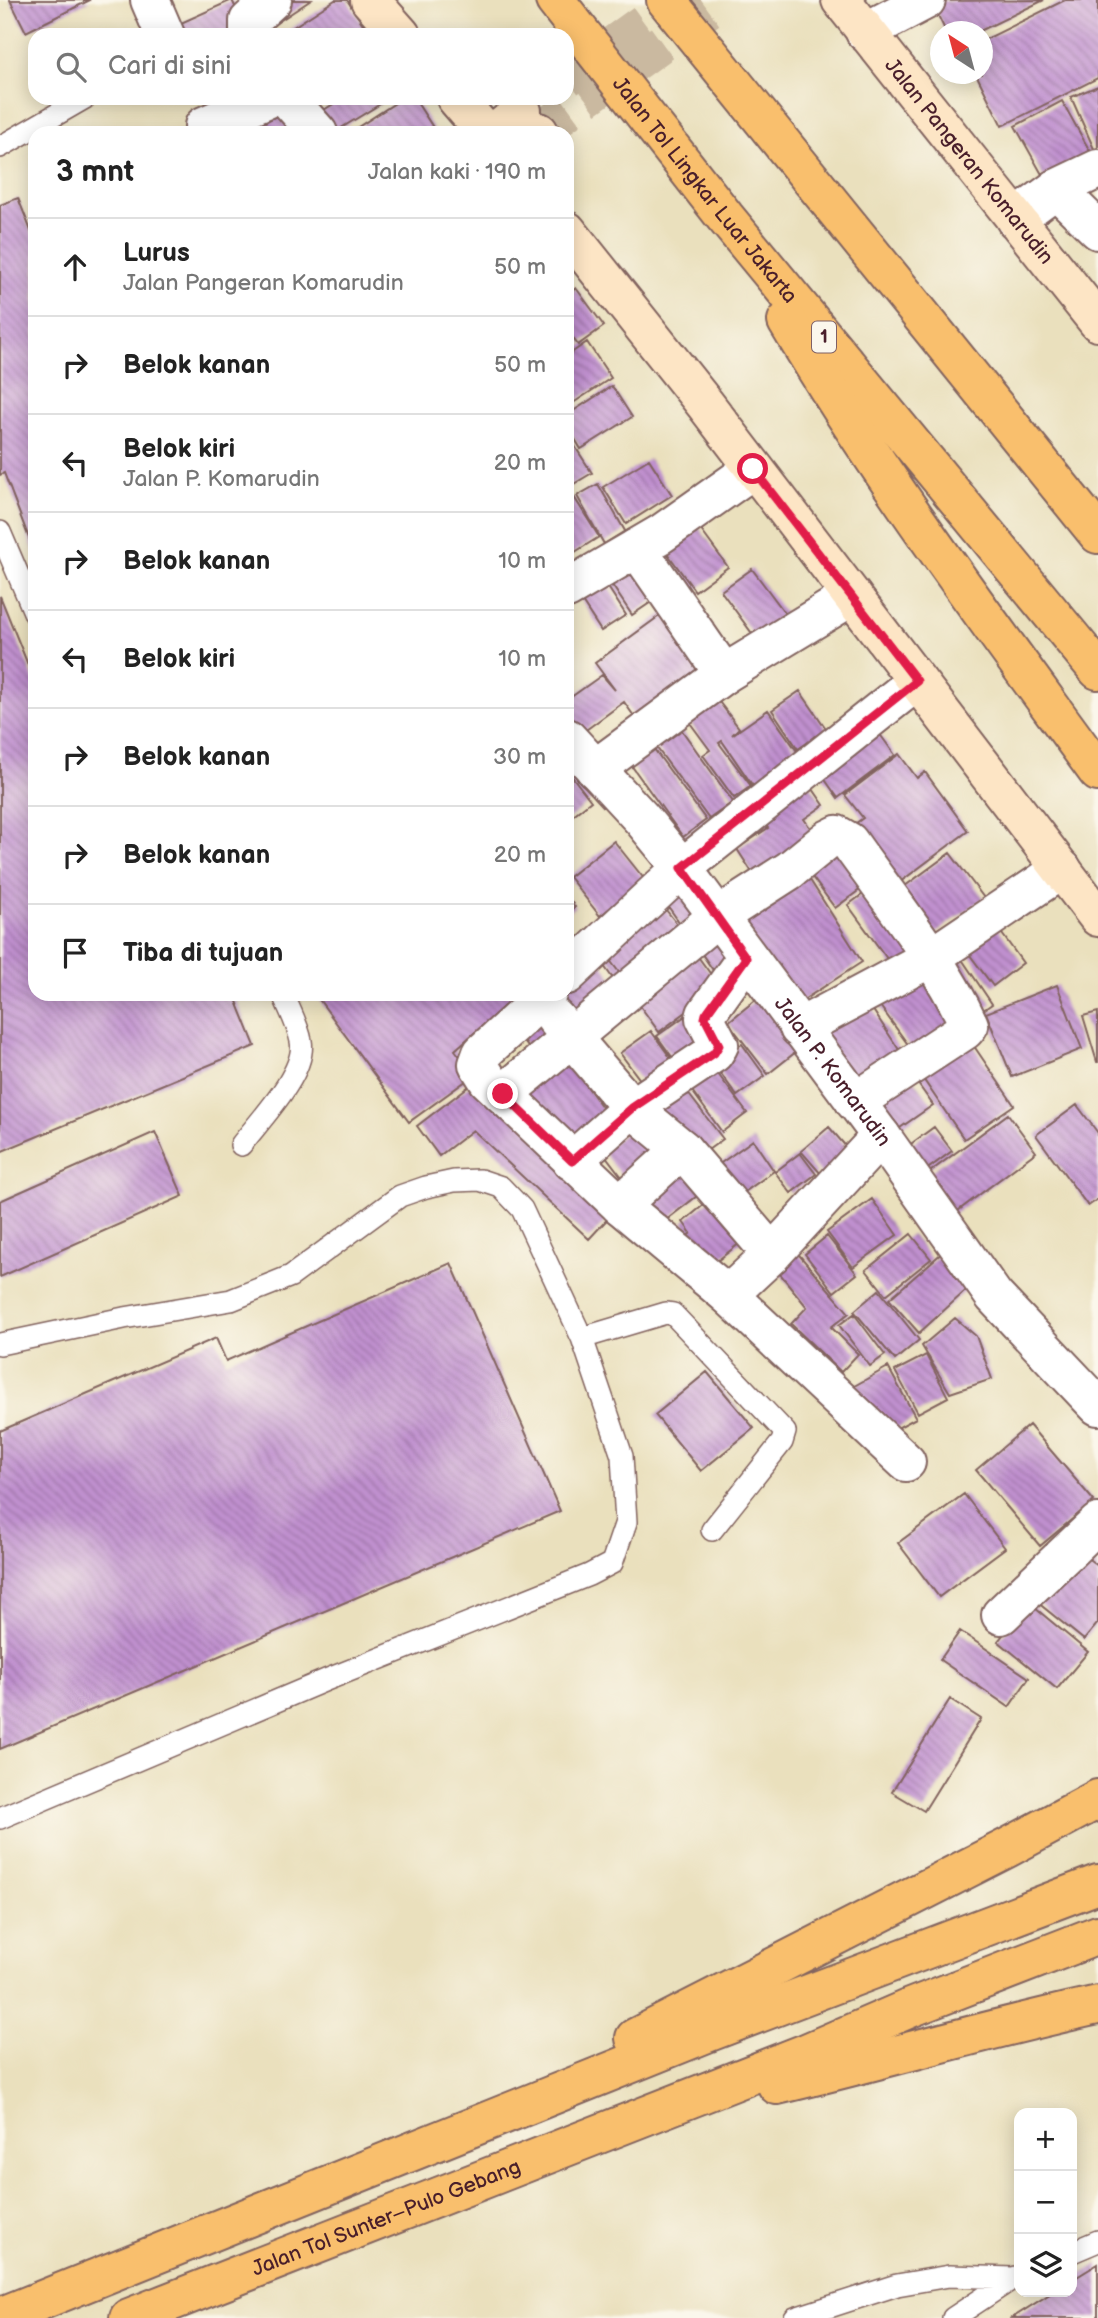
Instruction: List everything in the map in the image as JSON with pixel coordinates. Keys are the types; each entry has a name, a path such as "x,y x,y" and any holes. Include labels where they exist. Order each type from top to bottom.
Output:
{"highway":[{"name":"Jalan Tol Lingkar Luar Jakarta","path":"555,0 725,217 1098,670"},
{"path":"666,0 1098,534"},
{"path":"725,217 821,379 980,610 1098,772"},
{"path":"412,2152 1007,1849 1098,1798"},
{"path":"0,2317 709,2032 1098,1884"},
{"path":"642,2118 1098,1935"},
{"path":"642,2118 1098,2005"},
{"name":"Jalan Tol Sunter–Pulo Gebang","path":"130,2318 642,2118"}],"street":[{"path":"150,0 162,28"},
{"path":"248,28 248,21 272,0"},
{"path":"370,0 395,28"},
{"name":"Jalan Pangeran Komarudin","path":"841,0 1098,322"},
{"path":"865,32 926,0"},
{"path":"201,119 246,105"},
{"path":"293,105 312,126"},
{"path":"462,105 480,126"},
{"path":"1015,219 1056,189 1098,169"},
{"path":"1056,189 1098,230"},
{"path":"574,241 705,404 1098,917"},
{"path":"574,585 637,548 753,469"},
{"path":"637,548 724,674"},
{"path":"575,750 724,674 852,596"},
{"path":"574,968 682,868 917,681"},
{"name":"Jalan P. Komarudin","path":"575,750 642,820 682,868 746,958 881,1136 994,1296 1098,1406"},
{"path":"503,1094 718,917 790,870 837,835 849,842 930,958 960,1005 969,1025 855,1102"},
{"path":"799,1028 930,958 1062,869"},
{"path":"572,1161 632,1108 717,1049 719,1045 705,1018 706,1014 746,958"},
{"path":"534,1001 482,1054 478,1064 488,1080 620,1205 728,1295 906,1462"},
{"path":"543,1001 632,1108 682,1149 772,1254"},
{"path":"728,1295 772,1254 881,1136"},
{"path":"620,1205 682,1149"},
{"path":"1001,1615 1098,1523"}],"lane":[{"path":"36,126 73,105"},
{"path":"0,147 28,131"},
{"path":"0,533 28,598"},
{"path":"242,1144 290,1080 301,1059 302,1042 286,1001"},
{"path":"0,1343 232,1300 291,1276 400,1196 454,1181 480,1180 500,1187 522,1209 583,1338 622,1456 626,1522 612,1563 589,1575 326,1680 0,1818"},
{"path":"583,1338 666,1313 673,1314 715,1355 785,1432 782,1442 712,1530"},
{"path":"1077,2250 1098,2241"},
{"path":"795,2318 897,2285 950,2276 1014,2276"},
{"path":"953,2318 1014,2277"}],"building":[{"path":"10,0 90,0 34,28 28,28 26,32"},
{"path":"232,0 245,28 172,28"},
{"path":"274,0 311,0 272,26 260,9"},
{"path":"335,0 347,0 365,28 292,28"},
{"path":"1044,0 993,25 993,21 941,21 931,1"},
{"path":"1065,0 1098,0 1098,78 1002,126 981,84 993,84 993,36"},
{"path":"1098,86 1098,148 1094,149 1071,97"},
{"path":"1062,101 1091,153 1044,178 1015,126"},
{"path":"332,105 379,105 344,126 328,126 319,113"},
{"path":"392,105 419,105 432,126 360,126"},
{"path":"284,112 291,126 257,126"},
{"path":"18,198 28,223 28,536 4,473 0,475 0,205"},
{"path":"576,288 604,326 578,345 574,340"},
{"path":"587,342 611,378 574,402 574,351"},
{"path":"612,386 632,417 581,449 574,438 574,410"},
{"path":"574,445 592,473 574,484"},
{"path":"649,459 672,495 626,524 603,487"},
{"path":"598,484 625,531 604,544 577,496"},
{"path":"574,497 599,537 574,553"},
{"path":"695,522 728,567 695,591 662,546"},
{"path":"637,555 663,594 632,615 606,576"},
{"path":"752,569 785,613 754,636 721,591"},
{"path":"602,578 626,615 601,631 577,594"},
{"path":"0,596 28,665 28,1001 237,1001 255,1046 0,1152"},
{"path":"673,606 719,668 641,726 624,702 574,739 574,695 602,675 615,690 595,663"},
{"path":"710,690 739,728 732,735 768,710 799,754 753,786 722,741 719,743 751,786 734,798 703,755 710,750 682,712"},
{"path":"800,691 827,730 798,749 772,710"},
{"path":"676,722 733,802 709,819 651,740"},
{"path":"871,722 895,755 838,798 814,764"},
{"path":"654,749 706,820 683,837 631,765"},
{"path":"899,754 917,778 925,772 968,831 896,885 852,826 863,818 845,795"},
{"path":"804,776 824,805 804,819 820,842 759,883 737,849 768,828 755,812"},
{"path":"574,779 591,801 574,814"},
{"path":"842,838 873,880 835,908 804,866"},
{"path":"614,841 645,880 600,916 574,883 574,873"},
{"path":"950,853 984,898 930,937 897,892"},
{"path":"803,869 862,962 794,1006 735,913"},
{"path":"681,874 706,908 682,926 658,892"},
{"path":"874,886 923,951 896,971 848,905"},
{"path":"658,900 682,930 622,976 599,946"},
{"path":"992,920 1023,963 993,986 961,943"},
{"path":"718,927 737,954 713,970 695,944"},
{"path":"953,946 992,1004 973,1017 934,960"},
{"path":"691,947 720,987 659,1032 630,992"},
{"path":"599,959 621,990 576,1022 561,1001 574,1001 574,977"},
{"path":"927,962 963,1012 912,1050 875,999"},
{"path":"1057,985 1082,1049 1012,1077 986,1013"},
{"path":"762,995 802,1047 768,1074 728,1022"},
{"path":"865,998 905,1059 858,1088 819,1027"},
{"path":"320,1001 510,1001 455,1050 474,1075 409,1122"},
{"path":"534,1011 556,1044 535,1058 513,1024"},
{"path":"691,1012 714,1045 680,1068 657,1036"},
{"path":"1098,1012 1098,1062 1097,1062 1083,1016"},
{"path":"651,1031 680,1071 650,1093 620,1053"},
{"path":"965,1033 1014,1105 964,1139 915,1067"},
{"path":"575,1044 596,1074 584,1082 612,1121 570,1151 515,1086"},
{"path":"742,1044 765,1076 737,1096 714,1064"},
{"path":"712,1066 747,1113 722,1132 687,1084"},
{"path":"908,1070 933,1105 894,1132 870,1097"},
{"path":"477,1080 614,1212 589,1239 473,1130 439,1156 417,1126"},
{"path":"681,1084 723,1139 697,1158 655,1105"},
{"path":"1077,1105 1098,1133 1098,1199 1088,1206 1036,1135"},
{"path":"1008,1114 1036,1152 951,1216 923,1177"},
{"path":"643,1120 666,1149 625,1181 602,1151"},
{"path":"829,1127 856,1158 828,1182 801,1151"},
{"path":"934,1127 952,1151 918,1176 900,1152"},
{"path":"155,1132 183,1196 0,1277 0,1201"},
{"path":"753,1140 774,1171 736,1198 714,1168"},
{"path":"800,1153 816,1174 791,1193 775,1172"},
{"path":"681,1157 706,1189 661,1224 637,1191"},
{"path":"712,1198 745,1239 703,1272 680,1242 691,1233 683,1222"},
{"path":"872,1199 897,1235 853,1267 827,1232"},
{"path":"911,1234 931,1259 886,1295 866,1270"},
{"path":"827,1236 857,1274 834,1292 805,1254"},
{"path":"788,1242 849,1313 831,1327 858,1354 841,1372 791,1324 807,1307 768,1259"},
{"path":"943,1252 972,1285 919,1333 889,1299"},
{"path":"451,1263 560,1511 0,1749 0,1431 216,1338 226,1361"},
{"path":"879,1290 919,1340 895,1360 854,1311"},
{"path":"854,1314 885,1355 870,1366 839,1325"},
{"path":"955,1318 976,1336 992,1379 950,1393 922,1346"},
{"path":"926,1355 948,1397 918,1413 895,1371"},
{"path":"888,1367 916,1418 888,1433 849,1389"},
{"path":"707,1372 754,1428 701,1471 655,1415"},
{"path":"1029,1425 1094,1501 1040,1546 976,1470"},
{"path":"964,1494 1005,1548 939,1597 898,1543"},
{"path":"1078,1551 1098,1566 1098,1623 1084,1640 1037,1602"},
{"path":"1029,1603 1088,1652 1057,1689 998,1641"},
{"path":"960,1631 1029,1678 1009,1707 940,1660"},
{"path":"950,1699 981,1719 924,1811 892,1792"},
{"path":"1098,2264 1098,2318 1012,2318 1045,2297 1077,2297 1077,2277"}],"tunnel":[{"path":"574,73 675,0"},
{"path":"547,126 721,0"}],"route":[{"path":"503,1094 572,1161 632,1108 714,1053 719,1045 705,1018 706,1014 746,958 682,868 917,681 753,469"}]}
